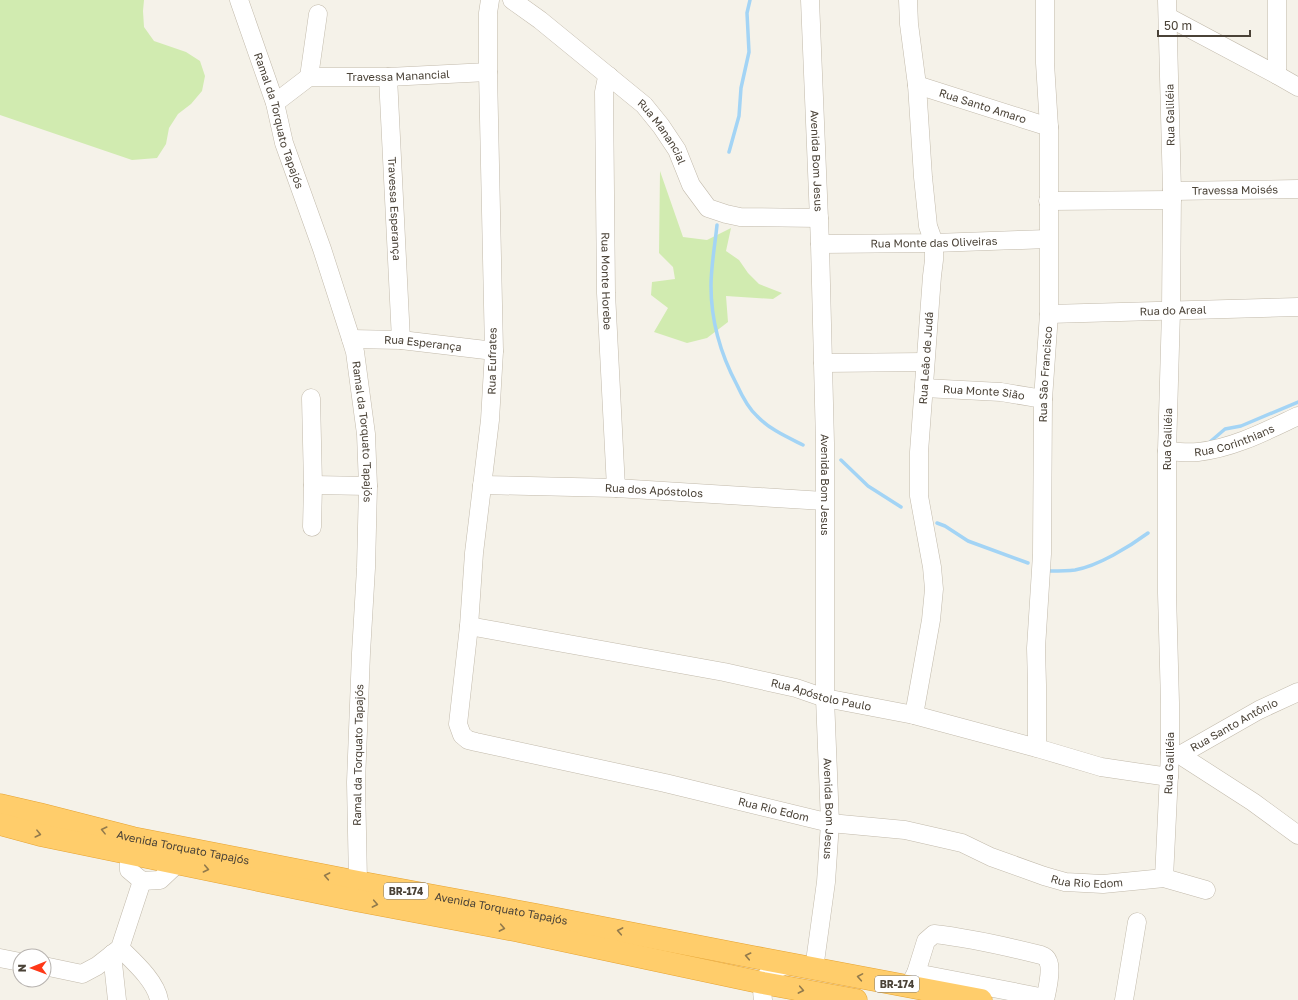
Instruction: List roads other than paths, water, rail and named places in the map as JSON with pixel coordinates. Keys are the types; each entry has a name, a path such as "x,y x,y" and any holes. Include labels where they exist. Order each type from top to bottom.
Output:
{"highway":[{"name":"Avenida Torquato Tapajós","path":"0,805 133,838 358,882 814,969 912,979 981,1000"},
{"name":"Avenida Torquato Tapajós","path":"0,824 40,835 355,900 519,931 763,991 856,1000"}],"street":[{"name":"Ramal da Torquato Tapajós","path":"239,0 275,103 284,143 322,249 351,338 356,360 366,434 368,486 366,561 356,782 358,882"},
{"name":"Rua Manancial","path":"512,0 540,20 644,105 661,126 676,150 691,185 708,208 740,217 819,218"},
{"name":"Avenida Bom Jesus","path":"810,0 820,244 825,443 825,698 830,823 826,882 814,969"},
{"name":"Rua Leão de Judá","path":"908,0 917,86 928,226 934,243 934,260 919,452 919,496 932,567 934,589 931,620 914,716"},
{"name":"Rua São Francisco","path":"1036,748 1036,648 1042,554 1043,399 1049,314 1048,127 1045,63 1045,0"},
{"path":"1277,0 1278,75"},
{"name":"Rua Eufrates","path":"459,708 469,626 474,553 490,420 494,351 488,72 489,6"},
{"path":"1168,9 1298,87"},
{"name":"Rua Galiléia","path":"1164,878 1169,777 1175,754 1170,703 1167,593 1167,451 1171,311 1172,196 1168,9"},
{"path":"275,103 309,77 318,14"},
{"name":"Travessa Manancial","path":"309,77 388,77 488,72"},
{"name":"Rua Monte Horebe","path":"609,76 604,92 606,293 616,488"},
{"name":"Travessa Esperança","path":"388,77 401,340"},
{"name":"Rua Santo Amaro","path":"917,86 1048,127"},
{"name":"Travessa Moisés","path":"1048,201 1298,189"},
{"name":"Rua Monte das Oliveiras","path":"820,244 1048,240"},
{"name":"Rua do Areal","path":"1049,314 1298,307"},
{"name":"Rua Esperança","path":"351,338 401,340 494,351"},
{"path":"823,363 925,362"},
{"name":"Rua Monte Sião","path":"924,388 1002,392 1043,399"},
{"path":"312,398 312,527"},
{"name":"Rua Corinthians","path":"1167,451 1197,452 1216,449 1250,438 1298,416"},
{"path":"313,485 368,486"},
{"name":"Rua dos Apóstolos","path":"482,485 616,488 824,501"},
{"name":"Rua Apóstolo Paulo","path":"469,626 724,672 796,688 825,698 914,716 1036,748 1101,767 1169,777"},
{"name":"Rua Santo Antônio","path":"1175,754 1259,710 1298,692"},
{"name":"Rua Rio Edom","path":"459,708 458,724 462,735 468,740 658,781 830,823 905,830 962,843 991,857 1065,882 1103,884 1164,878 1206,890"},
{"path":"1175,754 1253,802 1298,835"},
{"path":"129,853 129,870 142,881 160,880 178,863"},
{"path":"116,1000 116,951 142,881"},
{"path":"1124,1000 1137,922"},
{"path":"934,934 979,940 1041,955 1046,957 1049,962 1045,999 912,979 926,940 934,934"},
{"path":"52,968 82,974 97,966 116,951"},
{"path":"116,951 139,967 158,993 159,1000"},
{"path":"0,958 12,960"},
{"path":"763,991 770,971 790,964"}],"waterway":[{"path":"729,152 739,116 741,88 749,52 747,13 750,0"},
{"path":"717,225 712,271 711,299 715,325 726,362 743,398 754,413 773,429 803,445"},
{"path":"1211,441 1225,429 1241,426 1298,402"},
{"path":"841,460 868,486 901,507"},
{"path":"937,523 945,526 968,541 1028,563"},
{"path":"1050,571 1066,571 1084,568 1123,550 1148,533"}]}
